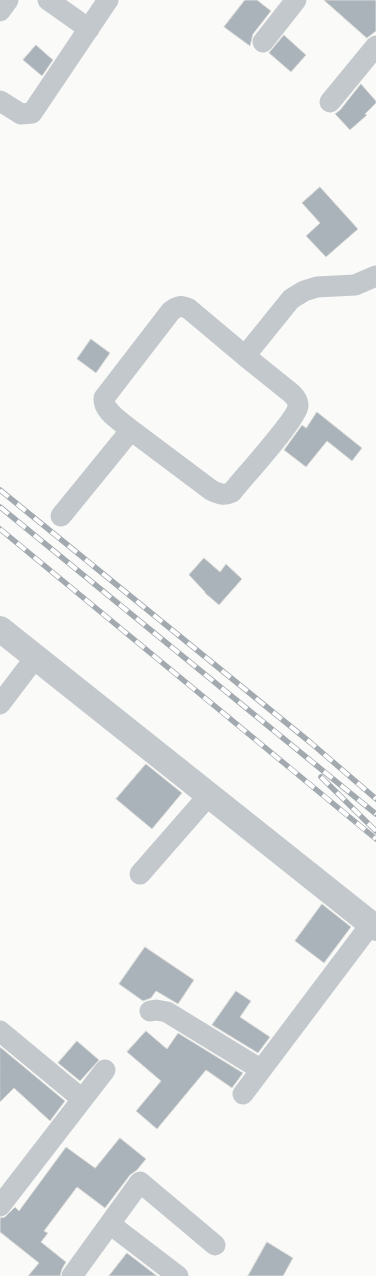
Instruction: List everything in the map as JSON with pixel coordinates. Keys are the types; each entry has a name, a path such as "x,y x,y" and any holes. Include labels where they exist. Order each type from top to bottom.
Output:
{"street":[{"path":"0,11 8,0"},
{"path":"48,0 89,29"},
{"path":"0,101 21,114 32,112 108,0"},
{"path":"263,42 296,0"},
{"path":"330,102 376,46"},
{"path":"245,356 291,299 304,291 355,285 376,276"},
{"path":"177,306 189,309 297,399 298,407 290,422 232,492 226,495 211,490 131,430 107,409 104,398 170,311 177,306"},
{"path":"61,516 131,430"},
{"path":"0,629 374,926 242,1094"},
{"path":"0,704 35,658"},
{"path":"140,874 209,795"},
{"path":"150,1011 167,1012 260,1069"},
{"path":"1,1035 82,1099"},
{"path":"0,1206 104,1070"},
{"path":"72,1276 140,1182 215,1245"},
{"path":"110,1224 178,1276"}],"building":[{"path":"245,0 257,0 271,11 253,34 250,46 224,27"},
{"path":"324,0 376,0 376,31 367,38"},
{"path":"284,35 306,55 291,72 269,53"},
{"path":"36,45 53,60 42,76 23,60"},
{"path":"361,84 376,103 365,114 367,115 350,130 335,114"},
{"path":"320,187 358,229 326,257 306,236 320,223 302,203"},
{"path":"91,339 110,353 96,373 77,359"},
{"path":"317,412 362,448 352,461 327,441 306,467 284,450 302,425 306,428"},
{"path":"204,558 220,572 226,564 242,579 219,605 189,575"},
{"path":"146,764 182,793 152,829 116,799"},
{"path":"322,904 351,927 324,963 295,941"},
{"path":"145,947 194,980 178,1004 156,991 151,998 143,1001 119,984"},
{"path":"236,991 251,1001 240,1017 270,1037 258,1053 212,1025"},
{"path":"146,1031 167,1049 178,1033 243,1073 232,1088 206,1070 157,1129 136,1111 161,1081 127,1052"},
{"path":"77,1041 99,1060 80,1081 58,1063"},
{"path":"0,1047 65,1101 50,1121 14,1088 0,1102"},
{"path":"120,1138 146,1159 130,1175 105,1208 77,1187 44,1231 48,1233 41,1242 66,1262 60,1276 28,1276 39,1263 0,1232 0,1218 5,1217 15,1207 19,1211 66,1147 95,1168"},
{"path":"267,1242 293,1258 283,1276 248,1276"},
{"path":"127,1253 157,1276 109,1276"}],"railway":[{"path":"0,490 311,743 376,799"},
{"path":"0,507 376,814"},
{"path":"0,529 376,839"},
{"path":"321,777 376,831"}]}
